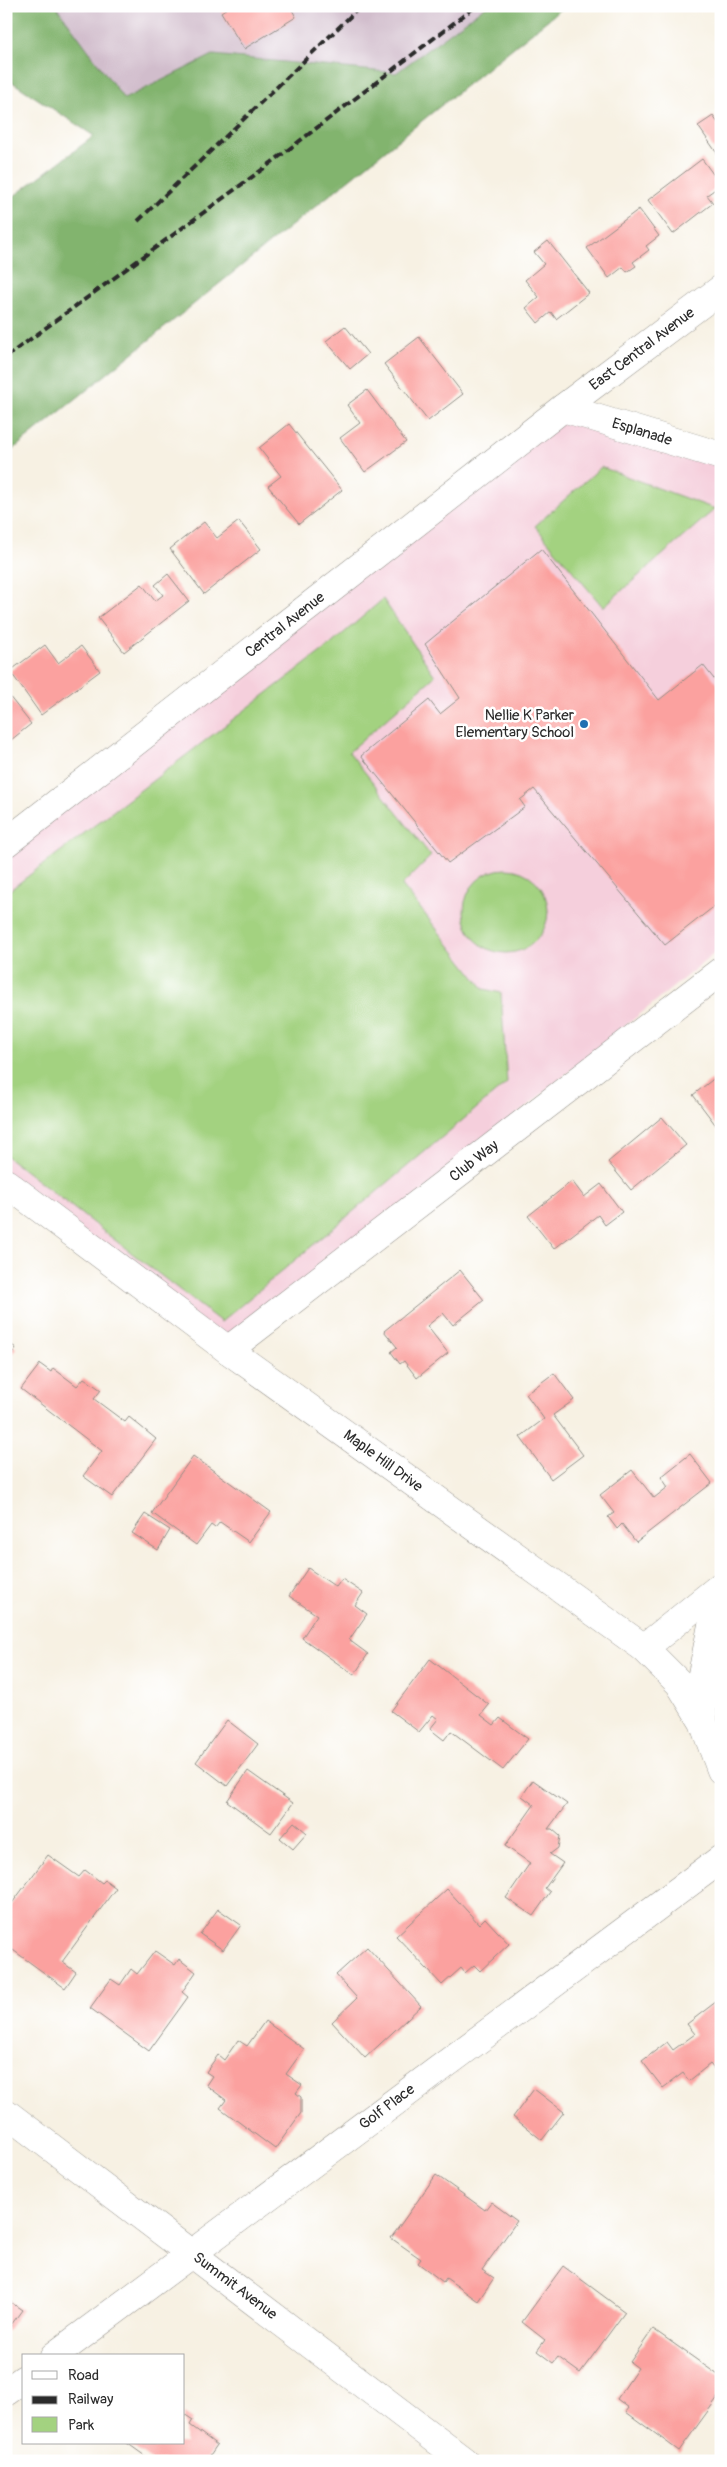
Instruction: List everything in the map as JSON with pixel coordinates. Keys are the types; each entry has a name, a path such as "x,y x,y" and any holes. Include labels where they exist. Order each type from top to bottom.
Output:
{"street":[{"name":"East Central Avenue","path":"563,408 721,289"},
{"name":"Esplanade","path":"563,408 721,456"},
{"name":"Central Avenue","path":"6,842 563,408"},
{"name":"Club Way","path":"228,1350 721,971"},
{"name":"Maple Hill Drive","path":"6,1182 228,1350 644,1648 680,1683 703,1722 721,1770"},
{"path":"644,1648 721,1586"},
{"path":"703,1722 701,1679 712,1626 721,1607"},
{"name":"Golf Place","path":"57,2354 191,2252 721,1859"},
{"name":"Summit Avenue","path":"6,2113 464,2461"},
{"path":"6,2392 22,2380"}],"shaded area":[{"path":"56,6 486,6 396,73 213,55 123,99"},
{"path":"563,408 721,456 721,948 228,1350 6,1183 6,843"}],"green space":[{"path":"6,6 56,6 124,99 213,55 396,73 486,6 565,6 6,455 6,202 94,136 6,78"},
{"path":"601,467 715,509 603,607 535,526"},
{"path":"383,599 435,676 349,752 431,856 402,885 484,989 501,993 507,1083 221,1322 6,1156 6,893 330,645"},
{"path":"506,869 522,872 541,888 545,895 548,911 545,927 529,946 522,950 506,953 490,950 471,934 467,927 464,911 467,895 483,876 490,872"}],"building":[{"path":"230,6 290,6 296,17 244,49 221,12"},
{"path":"713,116 721,127 721,159 698,126"},
{"path":"702,159 721,185 707,195 713,203 673,234 648,200"},
{"path":"639,209 659,236 646,246 649,250 633,262 636,266 627,272 623,267 609,278 587,248"},
{"path":"548,241 589,293 556,319 551,312 538,323 526,308 539,297 525,280 544,264 534,252"},
{"path":"345,326 368,354 350,369 326,341"},
{"path":"419,337 463,394 428,421 384,364"},
{"path":"367,390 406,442 365,472 340,438 360,423 347,405"},
{"path":"289,424 342,490 299,524 268,486 281,476 259,448"},
{"path":"239,521 261,549 204,594 170,549 204,522 217,538"},
{"path":"541,549 659,700 703,665 721,688 721,901 665,945 534,789 520,800 525,807 448,863 361,756 429,700 440,714 460,698 425,644"},
{"path":"168,574 189,601 124,652 98,618 142,584 155,601 163,595 155,585"},
{"path":"45,645 58,663 81,646 100,671 41,715 10,671"},
{"path":"9,696 31,724 6,744 6,698"},
{"path":"721,1073 721,1132 693,1095"},
{"path":"662,1117 686,1145 631,1190 608,1162"},
{"path":"572,1181 584,1197 601,1184 622,1212 605,1225 598,1215 554,1249 528,1216"},
{"path":"460,1270 484,1300 453,1325 443,1313 427,1326 448,1353 417,1378 404,1361 400,1364 391,1352 397,1347 384,1331"},
{"path":"6,1341 16,1348 6,1362"},
{"path":"40,1364 51,1372 53,1368 77,1386 84,1378 101,1390 94,1399 125,1422 129,1417 156,1439 112,1497 83,1476 102,1451 21,1389"},
{"path":"554,1373 574,1400 553,1415 583,1455 551,1479 520,1437 544,1419 526,1394"},
{"path":"690,1454 712,1483 636,1542 622,1524 617,1529 608,1517 614,1513 600,1495 632,1470 654,1498 668,1487 661,1477"},
{"path":"193,1456 271,1512 249,1542 220,1522 215,1528 211,1525 196,1545 152,1513"},
{"path":"145,1514 170,1530 158,1550 132,1533"},
{"path":"308,1568 336,1587 342,1579 363,1593 355,1605 367,1614 349,1640 368,1654 354,1675 302,1638 317,1615 289,1596"},
{"path":"430,1659 489,1705 481,1715 494,1725 500,1718 528,1739 503,1770 451,1731 444,1740 430,1729 438,1719 433,1715 419,1732 391,1711"},
{"path":"227,1720 258,1744 227,1786 196,1762"},
{"path":"248,1771 293,1803 271,1833 227,1801"},
{"path":"533,1780 567,1804 548,1829 552,1829 560,1836 558,1848 550,1854 563,1863 545,1888 550,1892 533,1916 506,1898 530,1863 505,1846 534,1805 522,1796"},
{"path":"294,1822 307,1833 293,1849 280,1838"},
{"path":"48,1855 79,1877 85,1870 102,1883 105,1880 116,1888 62,1962 76,1972 65,1988 6,1945 6,1904 10,1906"},
{"path":"447,1889 479,1924 485,1918 509,1944 480,1971 474,1965 465,1973 461,1968 442,1985 396,1936"},
{"path":"218,1909 241,1925 223,1950 200,1934"},
{"path":"367,1947 421,2006 365,2058 332,2022 357,1998 336,1975"},
{"path":"155,1951 175,1965 179,1959 196,1972 182,1992 188,1997 149,2051 90,2008 111,1979 120,1985 131,1969 137,1974"},
{"path":"721,1998 721,2065 715,2070 710,2064 689,2081 683,2073 663,2088 642,2061 667,2042 673,2050 695,2034 687,2024"},
{"path":"265,2021 304,2049 286,2074 302,2085 296,2093 301,2097 301,2113 275,2149 220,2108 226,2100 206,2085 212,2076 206,2072 218,2055 224,2060 238,2040 247,2046"},
{"path":"534,2089 564,2112 542,2140 513,2117"},
{"path":"436,2175 485,2210 491,2202 517,2221 482,2270 494,2278 478,2301 446,2278 443,2282 418,2263 421,2259 391,2238"},
{"path":"563,2266 625,2312 580,2373 558,2357 553,2363 537,2351 545,2340 522,2322"},
{"path":"6,2299 22,2310 6,2332"},
{"path":"653,2329 721,2377 721,2393 679,2451 626,2412 629,2408 617,2399 638,2368 630,2362"},
{"path":"185,2415 193,2420 190,2425 217,2445 206,2461 152,2461 128,2444 185,2444"}],"railway":[{"path":"138,221 361,6"},
{"path":"6,357 267,166 476,6"}],"place":[{"name":"Nellie K Parker Elementary School","path":"584,724"}]}
